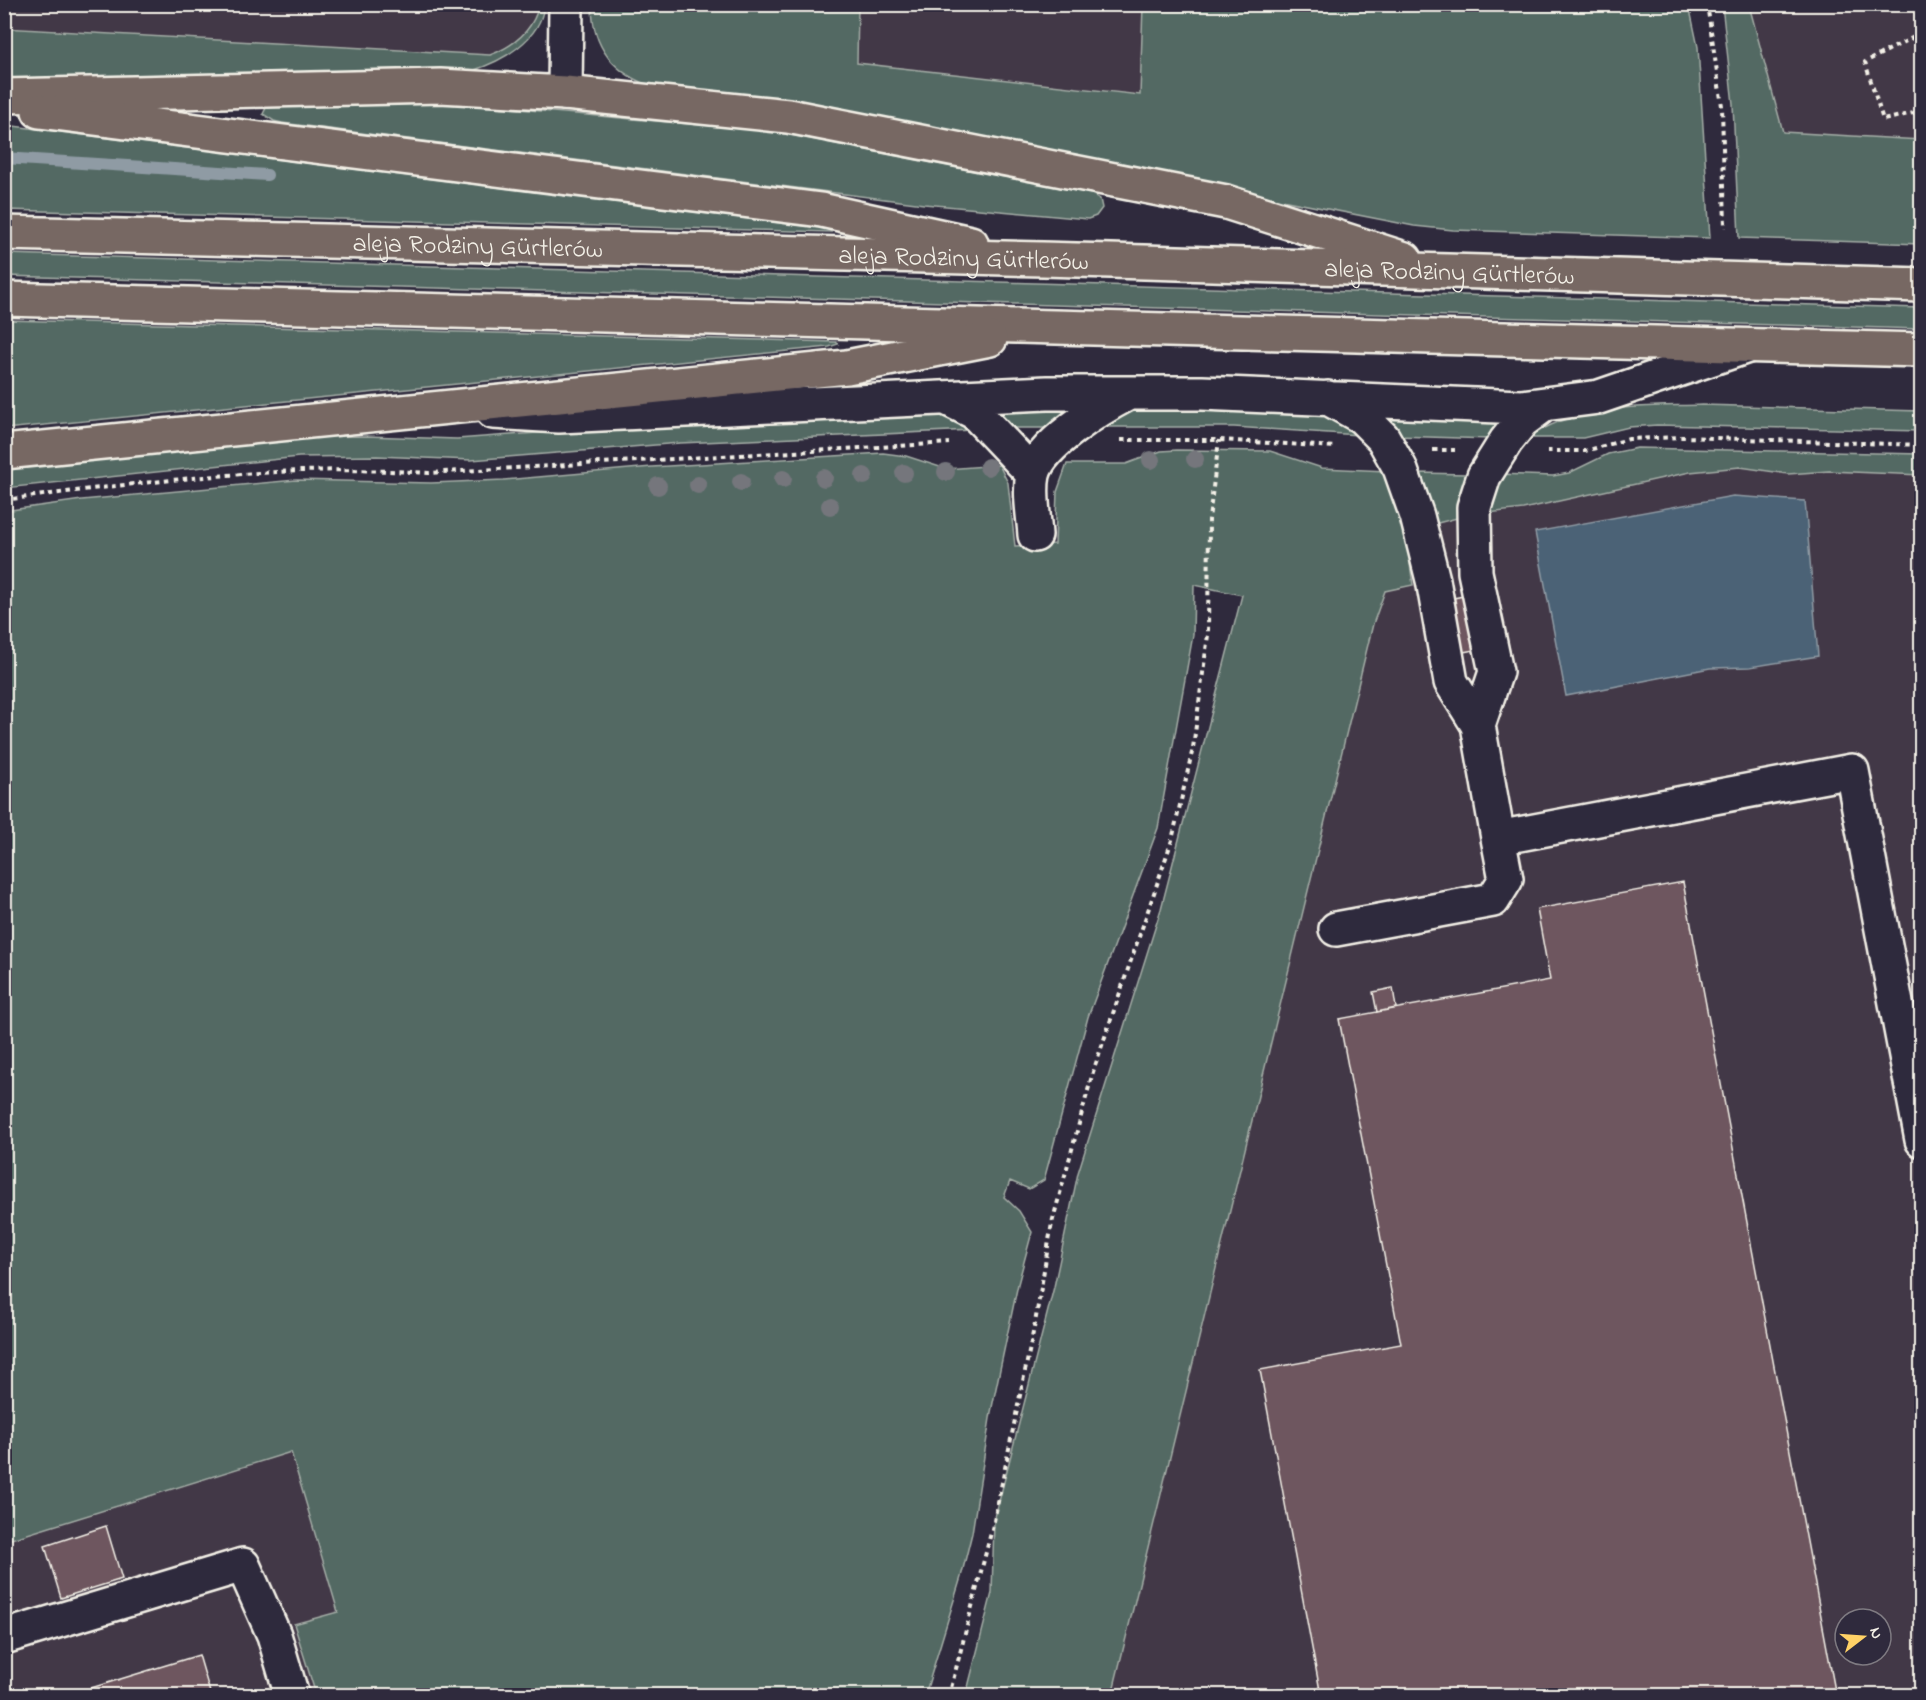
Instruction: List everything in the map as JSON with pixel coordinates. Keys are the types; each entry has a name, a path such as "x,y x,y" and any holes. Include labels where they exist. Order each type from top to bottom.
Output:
{"main road":[{"path":"4,96 440,86 566,93 788,116 1226,202 1444,271"},
{"path":"4,107 821,210 1043,259"},
{"name":"aleja Rodziny Gürtlerów","path":"4,233 1043,259 1922,285"},
{"path":"4,299 1922,350"},
{"path":"4,452 847,367 1051,327"}],"lane":[{"path":"566,4 566,93"},
{"path":"440,408 559,416 946,398 1128,393 1326,397 1521,407 1599,397 1751,345"},
{"path":"1035,535 1033,474 1059,440 1101,408 1128,393"},
{"path":"1326,397 1362,417 1383,438 1400,468 1420,527 1452,682 1478,725 1506,879 1492,900 1336,928"},
{"path":"946,398 974,412 1033,474"},
{"path":"1478,725 1496,672 1475,572 1474,507 1484,476 1506,441 1522,422 1545,404"},
{"path":"1498,838 1852,771 1922,1140"},
{"path":"4,1637 243,1565 274,1635 292,1695"}],"path":[{"path":"1707,4 1722,106 1725,228"},
{"path":"1922,33 1864,62 1883,120 1922,111"},
{"path":"950,1695 992,1531 1035,1323 1052,1223 1093,1072 1172,840 1193,748 1208,634 1209,519 1219,440"}],"shaded area":[{"path":"4,5 539,5 537,15 524,34 509,48 490,55 5,28"},
{"path":"858,5 1143,5 1141,95 857,63"},
{"path":"1749,5 1921,5 1921,140 1782,132"},
{"path":"1740,467 1788,474 1829,471 1921,475 1921,1695 1112,1696 1373,624 1405,529 1461,517 1523,509 1690,472"},
{"path":"291,1452 338,1613 294,1625 316,1695 5,1695 4,1541"}],"green space":[{"path":"539,5 544,5 536,29 518,48 495,62 471,71 5,81 4,28 490,55 507,47 521,36 532,22"},
{"path":"592,5 858,5 857,63 1140,95 1143,5 1689,5 1698,47 1710,238 1453,230 1414,226 1149,174 656,88 629,76 609,58 596,34"},
{"path":"1722,5 1749,5 1783,132 1921,140 1921,244 1739,238 1733,104"},
{"path":"426,101 770,131 1092,194 1100,199 1102,208 1096,216 1088,219 924,204 282,123 263,114 266,108 273,107"},
{"path":"5,125 829,229 831,232 5,210"},
{"path":"5,254 1921,308 1922,329 5,276"},
{"path":"5,320 836,342 838,344 829,347 5,429"},
{"path":"1068,404 1072,410 1057,428 1006,428 994,408"},
{"path":"1702,405 1921,411 1921,431 1657,425 1629,427 1583,438 1528,438 1568,418 1590,413 1634,407"},
{"path":"1154,406 1313,411 1335,420 1359,435 1234,427 1096,427 1130,409"},
{"path":"1385,411 1503,419 1491,439 1396,436 1383,420"},
{"path":"928,412 951,419 971,430 680,443 471,460 377,456 299,457 5,488 4,468 299,437 366,436 457,439 641,425"},
{"path":"1637,448 1921,454 1921,475 1829,471 1788,474 1740,467 1690,472 1523,509 1488,513 1498,474 1553,476 1569,473 1608,454"},
{"path":"1161,451 1270,451 1322,468 1386,471 1405,529 1413,585 1385,591 1373,624 1112,1695 966,1695 992,1593 994,1521 1054,1287 1078,1173 1161,909 1242,595 1194,585 1193,635 1158,828 1088,1017 1044,1180 1029,1189 1010,1181 1004,1197 1019,1211 1032,1232 1018,1284 991,1412 972,1533 925,1695 316,1695 294,1624 338,1612 291,1452 5,1541 4,511 82,500 296,480 431,483 504,480 652,467 883,453 906,456 946,469 999,465 1008,483 1015,546 1055,544 1057,492 1067,464 1126,464"},
{"path":"1418,473 1466,474 1461,517 1430,525"}],"water":[{"path":"1733,496 1805,501 1818,656 1750,667 1710,668 1566,696 1535,532"}],"building":[{"path":"1464,596 1474,650 1458,653 1448,599"},
{"path":"1683,882 1836,1696 1321,1696 1260,1370 1401,1344 1339,1019 1550,980 1537,909"},
{"path":"1393,988 1396,1008 1377,1012 1373,992"},
{"path":"106,1526 122,1579 61,1598 45,1546"},
{"path":"199,1655 211,1696 65,1696"}],"waterway":[{"path":"4,158 267,175"}]}
